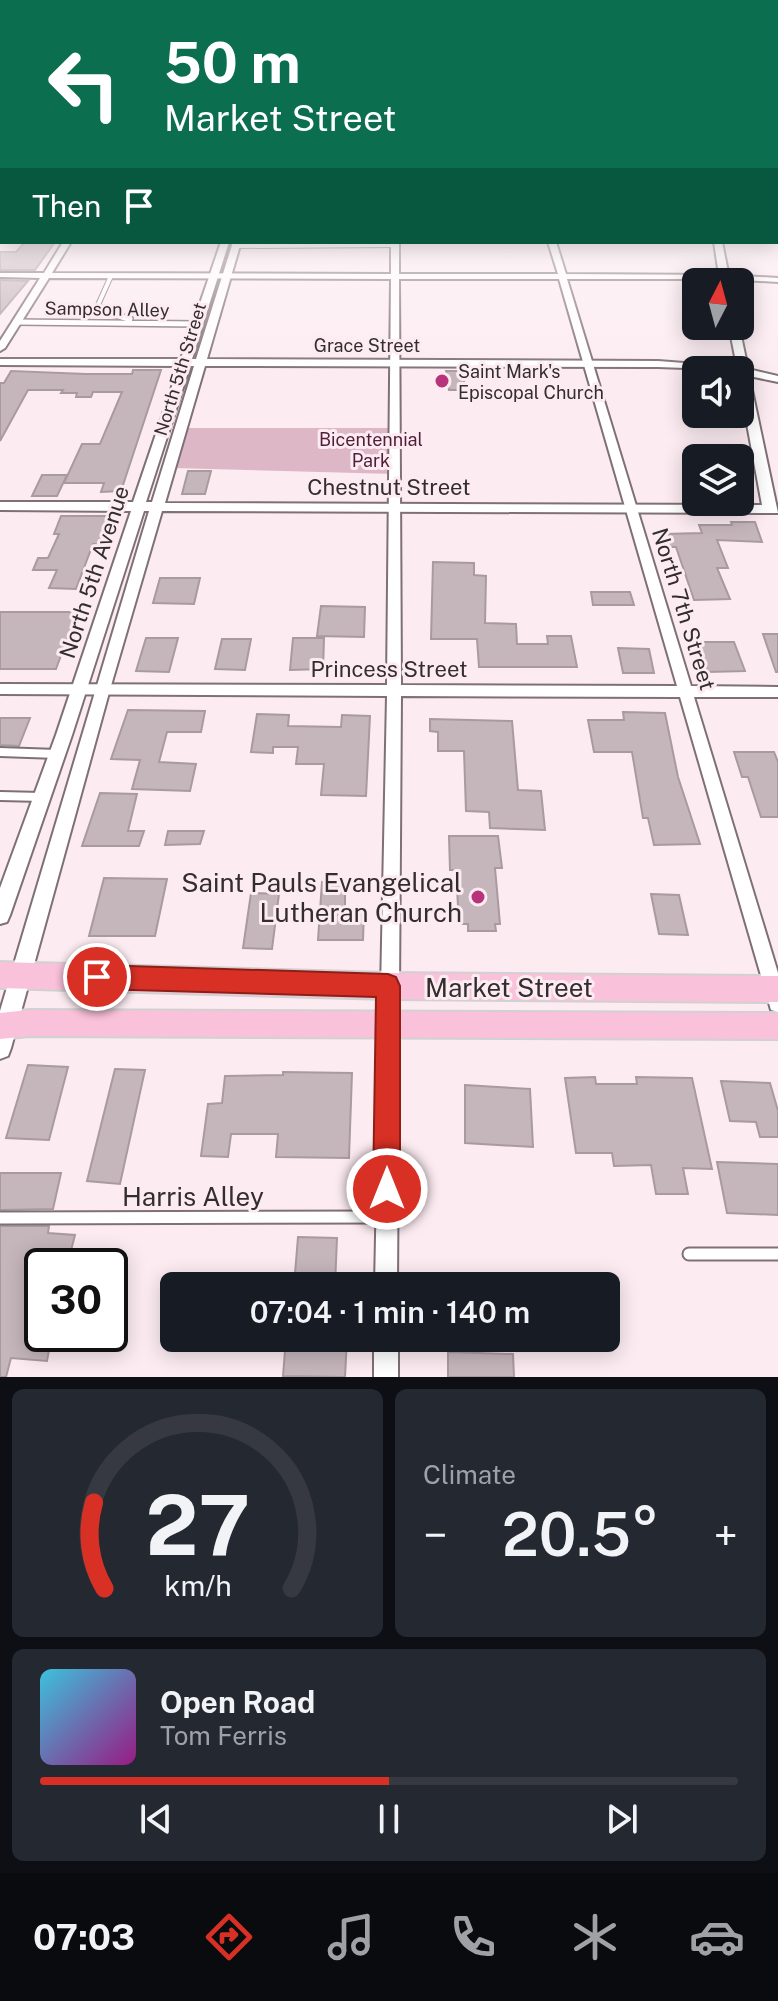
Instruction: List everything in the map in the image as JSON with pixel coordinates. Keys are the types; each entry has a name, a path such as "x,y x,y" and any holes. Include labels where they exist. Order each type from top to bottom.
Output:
{"main road":[{"name":"Market Street","path":"11,975 777,994"},
{"name":"Market Street","path":"2,1033 388,1022 778,1026"}],"street":[{"path":"0,348 64,247"},
{"name":"North 5th Avenue","path":"0,915 57,754 138,506 193,362 197,324 231,247"},
{"path":"386,1272 396,507 395,247"},
{"name":"North 7th Street","path":"554,247 777,994"},
{"path":"719,247 723,268"},
{"path":"0,275 682,278"},
{"name":"North 5th Street","path":"157,506 193,362 220,276"},
{"path":"754,280 778,280"},
{"name":"Grace Street","path":"0,362 682,365"},
{"name":"Grace Street","path":"754,374 778,379"},
{"path":"754,428 775,508"},
{"name":"Chestnut Street","path":"0,506 775,508"},
{"name":"North 5th Avenue","path":"2,1033 11,975 157,506"},
{"name":"Princess Street","path":"0,689 778,692"},
{"path":"386,1352 386,1377"}],"lane":[{"path":"111,276 98,305 112,315 130,319"},
{"name":"Sampson Alley","path":"16,322 197,324"},
{"path":"0,752 57,754"},
{"path":"0,796 42,797"},
{"name":"Harris Alley","path":"0,1218 386,1217"},
{"path":"689,1254 778,1254"}],"green space":[{"name":"Bicentennial Park","path":"185,428 394,428 394,474 173,468"}],"building":[{"path":"20,247 51,247 35,270 0,270 0,252 16,252"},
{"path":"0,280 28,281 0,314"},
{"path":"133,370 161,370 121,491 101,492 104,483 64,483 82,444 100,444 122,392 93,392 91,397 76,397 77,393 61,393 63,390 28,390 0,441 0,383 4,383 11,371 132,374"},
{"path":"446,371 463,371 465,390 449,390"},
{"path":"188,471 211,471 205,494 182,494"},
{"path":"42,475 67,475 57,496 32,496"},
{"path":"61,516 115,516 105,544 93,544 76,589 49,588 57,570 33,570 38,558 48,558 59,534 54,534"},
{"path":"731,522 755,522 762,542 717,540 728,568 717,568 730,599 694,600 676,547 669,547 664,534 702,533 699,525 732,525"},
{"path":"433,562 474,563 474,575 486,576 485,623 516,624 517,644 548,644 547,636 571,636 577,667 479,667 477,639 431,639"},
{"path":"160,578 200,578 194,604 153,603"},
{"path":"591,592 630,592 634,605 593,605"},
{"path":"321,606 365,607 364,637 317,636"},
{"path":"0,612 77,612 56,669 0,669"},
{"path":"763,634 778,634 778,672 776,672"},
{"path":"146,638 178,638 169,672 136,671"},
{"path":"293,638 324,638 323,669 290,670"},
{"path":"222,639 251,639 245,670 215,669"},
{"path":"698,642 734,642 745,671 708,672"},
{"path":"618,648 649,649 654,673 623,673"},
{"path":"128,710 205,711 201,732 167,732 159,762 196,764 190,791 132,789 140,760 111,759"},
{"path":"623,712 665,713 678,777 700,844 654,845 648,818 643,818 632,752 594,752 588,720 624,720"},
{"path":"257,714 289,715 288,726 341,727 342,715 370,716 366,796 321,795 324,764 296,764 298,747 273,747 273,753 251,752"},
{"path":"0,718 30,718 19,746 0,745"},
{"path":"430,719 512,721 518,790 541,791 545,830 490,828 489,812 466,811 464,751 438,751 438,732 430,731"},
{"path":"734,752 774,752 778,762 778,817 761,817 748,777 742,777"},
{"path":"100,793 137,794 128,831 144,831 139,846 82,846"},
{"path":"168,831 204,831 200,844 165,845"},
{"name":"Saint Pauls Evangelical Lutheran Church","path":"449,836 498,836 502,868 495,868 500,924 495,924 496,931 468,931 468,924 459,924 456,870 450,870"},
{"path":"104,878 167,879 155,936 89,936"},
{"path":"322,882 345,882 345,908 364,908 363,940 318,940"},
{"path":"251,893 279,894 272,949 243,948"},
{"path":"651,894 679,895 688,935 659,934"},
{"path":"28,1065 68,1067 49,1140 6,1138"},
{"path":"115,1069 145,1070 120,1184 87,1181"},
{"path":"283,1072 352,1073 349,1158 276,1157 278,1134 231,1134 228,1157 201,1156 208,1104 222,1103 225,1076 283,1075"},
{"path":"595,1077 596,1084 637,1084 636,1077 692,1078 712,1169 683,1168 688,1194 656,1194 651,1165 614,1166 612,1153 576,1153 565,1078"},
{"path":"721,1081 770,1083 778,1111 778,1137 760,1137 756,1122 730,1121"},
{"path":"465,1085 530,1089 533,1147 465,1143"},
{"path":"717,1162 778,1164 778,1215 727,1213"},
{"path":"0,1173 61,1173 53,1209 0,1210"},
{"path":"0,1226 49,1226 48,1233 75,1235 72,1248 24,1248 24,1352 49,1352 47,1361 11,1358 6,1377 0,1377"},
{"path":"298,1237 337,1238 336,1272 295,1272"},
{"path":"285,1352 346,1352 345,1377 283,1376"},
{"path":"448,1352 513,1354 514,1377 448,1377"}],"place":[{"name":"Saint Mark's Episcopal Church","path":"442,381"},
{"name":"Saint Pauls Evangelical Lutheran Church","path":"478,897"}],"route":[{"path":"97,977 388,986 387,1189"}]}
